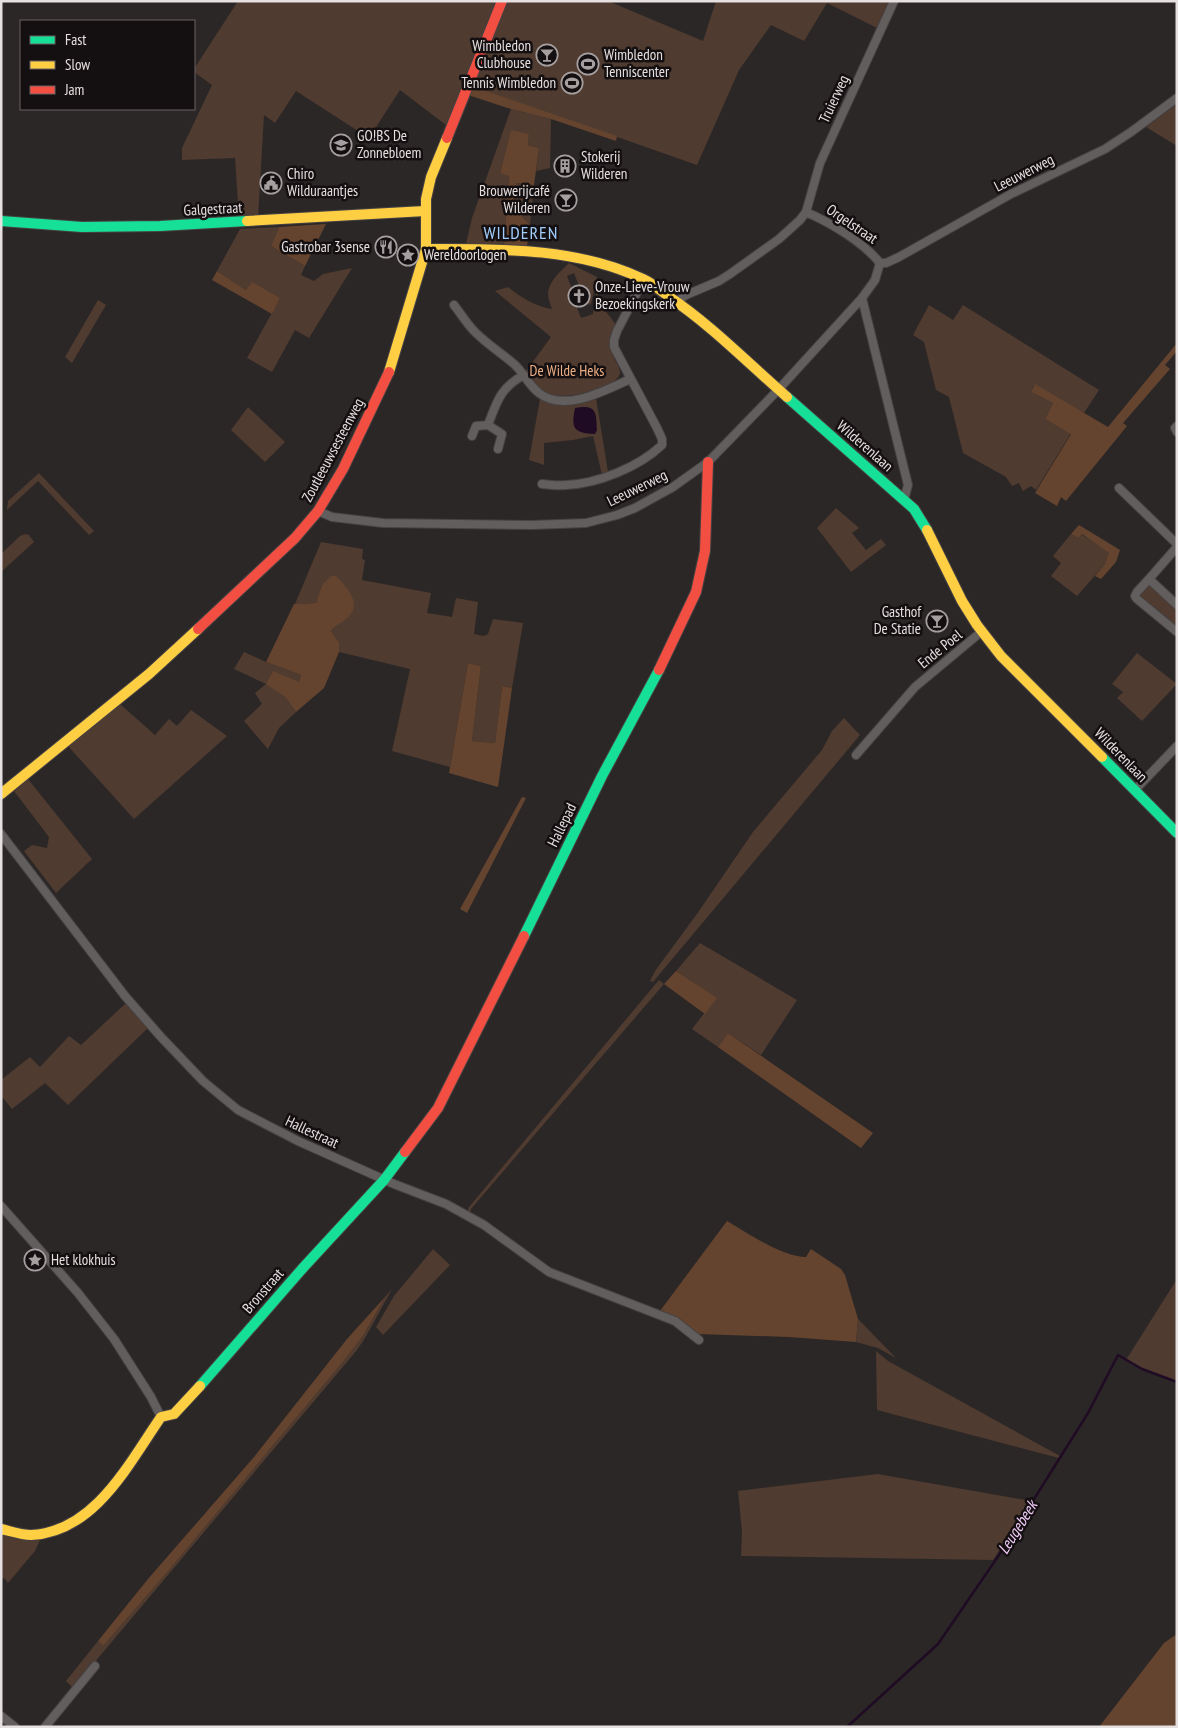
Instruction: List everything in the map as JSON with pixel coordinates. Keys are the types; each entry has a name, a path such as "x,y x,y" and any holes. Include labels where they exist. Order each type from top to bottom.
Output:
{"street":[{"name":"Zoutleeuwsesteenweg","path":"1,794 149,674 295,538 318,511 343,469 388,376 426,249 428,190 437,160 502,1"},
{"name":"Truierweg","path":"806,212 820,163 894,1"},
{"name":"Leeuwerweg","path":"880,263 886,263 899,257 1012,194 1105,149 1177,98"},
{"name":"Galgestraat","path":"1,221 73,226 160,226 426,211"},
{"name":"Orgelstraat","path":"677,301 730,274 779,238 800,220 806,212 832,225 867,250 880,263 875,280 862,298"},
{"name":"Wilderenlaan","path":"426,249 511,249 558,254 597,262 644,279 677,301 904,500 922,520 958,594 981,632 1001,656 1177,833"},
{"path":"542,484 565,486 591,482 632,466 662,445 662,439 657,428 614,347 614,340 644,279"},
{"name":"Leeuwerweg","path":"318,511 332,517 383,523 532,525 586,523 616,515 643,504 674,487 708,462 778,390 862,298"},
{"path":"862,298 908,485 904,500"},
{"path":"454,305 476,332 524,375 540,394 551,399 588,397 630,379"},
{"path":"488,425 505,388 515,379 524,375"},
{"path":"472,436 476,426 488,425 502,434 498,449"},
{"path":"1177,426 1175,428 1177,432"},
{"name":"Hallepad","path":"384,1180 438,1108 561,863 602,776 665,659 696,592 704,563 708,462"},
{"path":"1119,488 1177,546 1137,592 1137,599 1177,632"},
{"path":"1149,579 1177,605"},
{"name":"Ende Poel","path":"856,755 915,686 981,632"},
{"path":"1135,790 1177,746"},
{"name":"Hallestraat","path":"1,834 126,996 161,1037 203,1081 232,1106 298,1141 384,1180 446,1204 463,1213 556,1276 665,1316 675,1321 699,1340"},
{"name":"Bronstraat","path":"1,1529 27,1536 44,1535 68,1527 79,1519 106,1494 162,1417 174,1414 194,1393 302,1269 384,1180"},
{"path":"1,1206 78,1293 114,1339 162,1417"},
{"path":"44,1727 95,1666"},
{"path":"1,1716 15,1727"}],"green space":[{"path":"238,1 496,1 446,125 400,90 369,138 296,91 275,123 264,115 258,218 239,219 235,158 182,160 182,148 212,85 195,73 195,67"},
{"name":"Wimbledon Tenniscenter","path":"507,1 608,1 703,41 716,1 890,1 877,28 827,3 804,41 771,25 739,70 697,165 472,86"},
{"path":"1177,104 1177,146 1146,127"},
{"path":"511,109 551,119 550,168 536,171 539,148 528,145 529,134 511,131 500,173 509,175 504,245 466,244 472,218"},
{"path":"516,183 534,185 530,225 514,208"},
{"path":"279,227 271,246 305,266 301,275 314,281 323,274 352,268 309,338 295,330 272,372 247,358 280,298 246,290 217,271 240,229"},
{"name":"De Wilde Heks","path":"569,263 597,277 591,304 588,305 574,273 567,276 572,289 570,290 581,318 593,314 597,285 600,304 617,326 611,340 611,348 620,374 608,385 586,393 554,396 540,390 526,371 551,337 495,291 508,287 528,301 552,309 548,295 549,289 556,277"},
{"path":"98,300 106,305 72,363 65,357"},
{"path":"929,305 953,320 963,305 1099,390 1084,413 1034,385 1031,392 1053,403 1045,419 1071,433 1036,490 1031,486 1023,491 1019,483 1012,486 1006,477 963,453 949,397 936,390 924,342 913,335"},
{"path":"596,398 608,472 602,475 593,436 544,443 544,465 529,460 540,399"},
{"path":"248,407 285,442 265,462 231,430"},
{"path":"39,473 94,531 89,535 38,481 7,510 8,501"},
{"path":"836,508 859,528 852,533 866,550 881,539 886,545 851,572 817,528"},
{"path":"1071,534 1078,538 1081,534 1110,553 1105,564 1077,596 1051,576 1061,563 1053,556"},
{"path":"29,535 34,542 1,572 1,554 20,536"},
{"path":"321,542 363,549 362,559 365,560 362,580 431,593 427,613 452,617 456,598 478,602 474,634 484,636 488,634 493,619 523,623 512,688 502,686 495,743 472,741 481,666 468,663 450,767 392,751 410,669 339,652 339,642 331,631 346,619 322,585 316,603 295,604"},
{"path":"1147,585 1154,588 1177,610 1177,628 1141,600 1139,595"},
{"path":"244,652 301,675 299,682 266,683 285,697 296,712 279,728 268,749 244,721 262,704 255,693 266,684 234,669"},
{"path":"1137,653 1177,684 1142,721 1117,698 1123,692 1112,684"},
{"path":"120,704 155,735 169,719 177,726 191,710 227,736 134,819 68,746"},
{"path":"844,718 860,735 653,982 650,981 655,971 753,832 822,750 832,731"},
{"path":"28,779 92,859 56,893 24,851 32,845 47,848 49,837 14,791"},
{"path":"700,943 797,1000 761,1055 728,1033 718,1047 692,1029 716,998 676,971"},
{"path":"659,980 664,984 471,1209 470,1214 467,1213 469,1207"},
{"path":"125,1004 129,1005 149,1027 68,1105 45,1083 12,1109 3,1098 1,1100 1,1080 30,1057 40,1067 69,1036 81,1045"},
{"path":"433,1249 450,1265 383,1335 376,1327 394,1296"},
{"path":"1177,1279 1177,1381 1151,1373 1126,1360"},
{"path":"392,1289 357,1350 73,1688 66,1681 98,1641 103,1646 164,1576 342,1363 363,1336 385,1297"},
{"path":"858,1319 896,1358 878,1348 856,1342"},
{"path":"876,1351 888,1361 1060,1456 1059,1458 877,1410"},
{"path":"878,1474 1031,1501 993,1560 741,1556 742,1532 738,1491"},
{"path":"1,1532 41,1538 35,1551 8,1583 4,1578 1,1580"}],"shaded area":[{"path":"472,86 617,136 616,141 551,119 511,109 468,95"},
{"path":"511,130 529,134 528,145 539,148 534,185 516,183 514,208 530,225 527,246 504,245 509,176 500,173"},
{"path":"326,224 305,266 271,246 279,227"},
{"path":"217,271 246,290 252,282 280,298 272,314 212,280"},
{"path":"1177,343 1177,351 1165,365 1170,369 1123,423 1127,426 1066,501 1061,497 1057,506 1035,493 1071,434 1045,419 1053,403 1031,392 1035,384 1108,427"},
{"path":"582,407 594,410 597,430 595,434 578,431 575,428 573,420 575,408"},
{"path":"1079,525 1120,550 1116,562 1101,579 1095,576 1105,564 1109,553 1082,534 1078,538 1071,534"},
{"path":"331,576 336,576 345,585 352,596 354,608 346,619 331,631 339,642 339,652 324,688 296,712 285,697 266,684 273,671 299,682 301,675 266,662 294,604 316,603 322,585"},
{"path":"468,663 481,666 472,741 495,743 502,686 512,688 498,787 449,773"},
{"path":"522,797 526,798 467,913 460,909"},
{"path":"676,971 717,998 705,1014 664,984"},
{"path":"728,1033 873,1133 861,1148 718,1047"},
{"path":"727,1221 765,1244 787,1253 806,1257 811,1249 841,1269 845,1275 858,1319 856,1342 789,1337 698,1334 660,1311"},
{"path":"385,1297 363,1336 342,1363 103,1646 98,1641 148,1579 254,1457 347,1339"},
{"path":"1177,1634 1177,1727 1099,1727 1164,1643"}],"waterway":[{"name":"Leugebeek","path":"847,1727 938,1644 999,1555 1088,1413 1118,1355 1142,1369 1177,1382"}],"traffic: fast":[{"path":"1,221 82,227 160,226 247,221"},
{"path":"787,397 914,509 927,530"},
{"path":"524,936 602,776 659,670"},
{"path":"1102,757 1177,833"},
{"path":"200,1386 302,1269 384,1180 405,1152"}],"traffic: slow":[{"path":"389,372 426,249 426,199 431,177 447,138"},
{"path":"247,221 425,211"},
{"path":"426,249 509,250 564,255 591,261 643,279 650,282 699,319 787,397"},
{"path":"927,530 962,601 977,625 1001,656 1102,757"},
{"path":"1,794 149,674 198,629"},
{"path":"1,1529 31,1535 54,1531 74,1522 92,1508 123,1474 161,1417 174,1414 200,1386"}],"traffic: jam":[{"path":"447,138 502,1"},
{"path":"198,629 295,538 318,511 343,469 389,372"},
{"path":"659,670 696,592 705,551 708,462"},
{"path":"405,1152 438,1108 524,936"}],"place":[{"name":"Wimbledon Clubhouse","path":"547,55"},
{"name":"Wimbledon Tenniscenter","path":"588,64"},
{"name":"Tennis Wimbledon","path":"572,83"},
{"name":"GO!BS De Zonnebloem","path":"341,145"},
{"name":"Stokerij Wilderen","path":"565,166"},
{"name":"Chiro Wilduraantjes","path":"271,183"},
{"name":"Brouwerijcafé Wilderen","path":"566,200"},
{"name":"Gastrobar 3sense","path":"386,247"},
{"name":"Wereldoorlogen","path":"408,255"},
{"name":"Onze-Lieve-Vrouw Bezoekingskerk","path":"579,296"},
{"name":"Gasthof De Statie","path":"937,621"},
{"name":"Het klokhuis","path":"35,1260"}],"district":[{"name":"WILDEREN","path":"521,233"}]}
